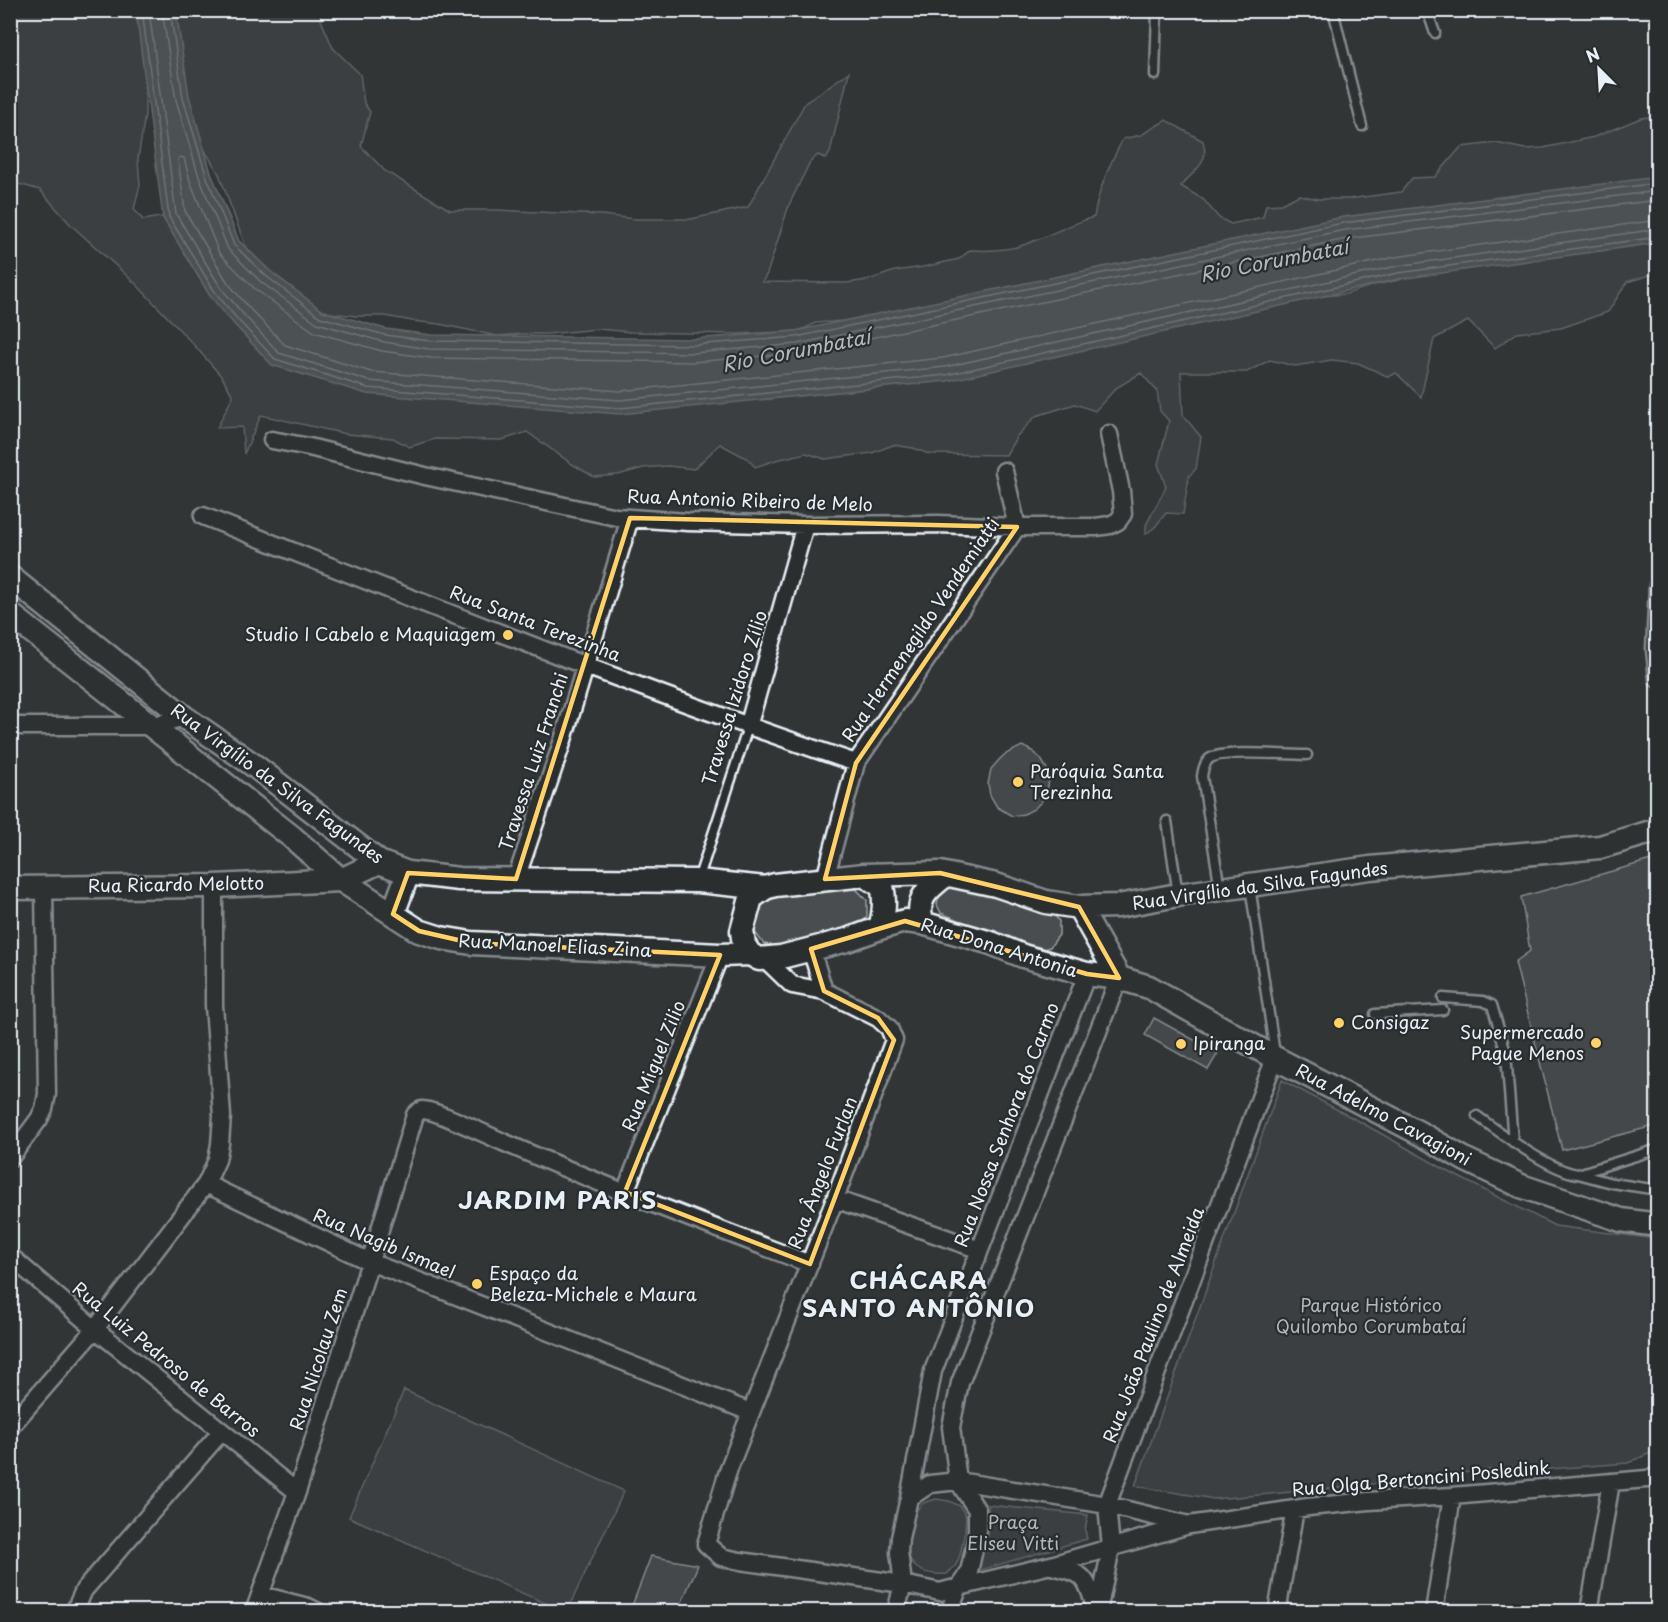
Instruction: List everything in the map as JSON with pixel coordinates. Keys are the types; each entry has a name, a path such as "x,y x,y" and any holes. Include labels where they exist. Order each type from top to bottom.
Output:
{"street":[{"name":"Rua Antonio Ribeiro de Melo","path":"272,440 616,517 688,522 805,525 938,524 1096,527 1118,521 1123,513 1121,491 1109,434"},
{"name":"Rua Hermenegildo Vendemiatti","path":"825,879 856,763 1017,527 1004,471"},
{"name":"Rua Santa Terezinha","path":"203,516 748,727 856,763"},
{"name":"Travessa Luiz Franchi","path":"516,879 563,740 630,518"},
{"name":"Travessa Izidoro Zílio","path":"748,727 805,525"},
{"name":"Rua Virgílio da Silva Fagundes","path":"10,577 183,717 252,764 379,862 408,873 459,879 698,881 765,888 864,875 940,873 996,885 1046,902 1079,907 1118,906 1178,895 1370,868 1600,847 1658,830"},
{"path":"1658,586 1655,650 1658,679"},
{"name":"Rua Virgílio da Silva Fagundes","path":"10,614 292,837 340,880"},
{"path":"10,726 153,726 183,717"},
{"path":"340,880 379,862"},
{"path":"393,914 408,873"},
{"path":"922,923 919,908 923,896 946,874"},
{"path":"864,875 882,886 884,915 880,928"},
{"name":"Rua Ricardo Melotto","path":"10,888 214,886 340,880"},
{"name":"Rua Manoel Elias Zina","path":"340,880 419,931 441,938 471,943 781,957 807,950"},
{"path":"10,1426 95,1329 206,1184 217,1160 222,1116 214,1005 214,886"},
{"path":"10,1158 39,1119 47,1094 44,888"},
{"path":"765,888 751,898 742,931 744,945 792,985 824,991 814,959 807,950"},
{"path":"949,1611 959,1587 969,1572 978,1523 977,1510 958,1481 951,1426 960,1383 1119,978 1079,907"},
{"name":"Rua Dona Antonia","path":"807,950 905,921 922,923 991,943 1023,956 1087,974 1119,978"},
{"name":"Rua Miguel Zilio","path":"625,1192 720,955"},
{"name":"Rua Nossa Senhora do Carmo","path":"909,1498 933,1371 1087,974"},
{"name":"Rua Adelmo Cavagioni","path":"1119,978 1149,987 1275,1058 1466,1160 1521,1186 1621,1220 1658,1225"},
{"name":"Rua Ângelo Furlan","path":"824,991 878,1018 889,1028 894,1040 810,1264 729,1468 706,1544 721,1557 740,1561 903,1584"},
{"name":"Rua João Paulino de Almeida","path":"1097,1611 1111,1548 1107,1505 1275,1058"},
{"name":"Rua Nicolau Zem","path":"254,1611 297,1492 415,1115 422,1110 447,1118 625,1192"},
{"name":"Rua Nagib Ismael","path":"206,1184 370,1262 750,1412"},
{"path":"625,1192 709,1227 810,1264"},
{"path":"835,1198 980,1250"},
{"name":"Rua Luiz Pedroso de Barros","path":"10,1256 95,1329 297,1492"},
{"path":"74,1611 84,1590 221,1432"},
{"name":"Rua Olga Bertoncini Posledink","path":"1189,1525 1295,1509 1369,1501 1658,1478"},
{"path":"897,1611 903,1584 899,1552 900,1538 909,1498 930,1484 958,1481 1107,1505 1189,1525"},
{"path":"1589,1611 1611,1482"},
{"path":"1434,1611 1452,1496"},
{"path":"1277,1611 1295,1509"},
{"path":"903,1584 940,1593 1051,1565 1189,1525"},
{"name":"Rua João Paulino de Almeida","path":"1051,1565 1073,1570 1086,1579 1097,1611"},
{"path":"261,1595 318,1611"}],"lane":[{"path":"1155,75 1157,10"},
{"path":"1333,10 1362,126"},
{"path":"1427,10 1435,33"},
{"name":"Travessa Izidoro Zílio","path":"698,881 748,727"},
{"path":"1220,890 1202,776 1203,767 1215,756 1307,755"},
{"path":"1167,821 1178,895"},
{"path":"1250,885 1275,1058"},
{"path":"1443,998 1483,1001 1492,1005 1506,1053 1513,1142"},
{"path":"1375,1014 1443,1010"},
{"path":"1477,1116 1513,1142 1566,1173 1655,1188"},
{"path":"1578,1174 1658,1149"}],"highlighted area":[{"path":"630,518 1017,527 856,763 825,879 940,873 1079,907 1119,978 1087,974 905,921 811,949 824,991 878,1018 894,1040 810,1264 625,1192 720,955 471,943 419,931 393,914 408,873 516,879"}],"green space":[{"path":"11,11 153,11 145,81 145,115 138,159 140,185 134,209 143,220 166,216 374,375 1346,294 1399,280 1423,270 1657,237 1657,273 1627,282 1608,312 1561,328 1517,333 1495,348 1468,321 1434,339 1421,397 1396,373 1389,377 1358,363 1332,360 1295,366 1270,360 1247,372 1181,372 1183,415 1201,437 1196,469 1189,476 1183,514 1166,513 1146,534 1146,525 1166,487 1158,464 1169,421 1160,411 1157,391 1141,373 1116,388 1095,411 1075,404 1036,416 1017,436 1006,455 929,454 913,448 893,445 872,453 825,459 806,453 755,467 748,459 720,444 694,469 668,466 643,468 618,475 594,477 527,432 502,440 435,439 409,447 393,438 346,434 261,415 244,454 242,427 217,428 233,396 222,377 136,284 70,224 40,190 11,182"},
{"path":"178,11 320,11 321,20 333,48 360,74 364,103 370,112 361,146 385,171 450,210 602,215 635,219 691,219 748,207 805,103 849,72 830,153 826,159 818,155 810,162 789,205 767,274 762,282 846,283 868,280 895,271 959,259 970,250 997,250 1032,242 1094,217 1105,177 1123,139 1141,135 1166,120 1203,141 1205,149 1200,166 1181,186 1204,200 1219,218 1231,224 1263,217 1266,205 1281,204 1299,195 1318,199 1348,199 1401,192 1412,178 1435,177 1461,147 1496,143 1525,149 1543,148 1594,137 1641,118 1657,116 1657,199 843,321 816,323 799,331 739,334 631,332 598,329 497,336 385,316 330,313 306,304 267,275 245,245 219,174 189,124 176,28"},
{"path":"840,885 856,889 867,900 867,917 856,929 785,947 764,944 754,931 755,912 762,897"},
{"path":"951,886 1050,910 1059,921 1059,935 1050,947 1036,951 941,913 937,905 939,893"},
{"name":"Parque Histórico Quilombo Corumbataí","path":"1282,1080 1453,1174 1555,1226 1657,1239 1657,1450 1628,1463 1537,1470 1520,1466 1337,1488 1214,1499 1135,1486"},
{"path":"404,1390 624,1491 567,1611 349,1517"},
{"path":"936,1499 960,1506 966,1516 960,1555 956,1565 947,1574 935,1574 919,1569 913,1564 908,1550 910,1530 916,1512 922,1504"},
{"name":"Praça Eliseu Vitti","path":"988,1505 1088,1515 1085,1530 1087,1539 977,1571 988,1534"}],"water":[{"name":"Rio Corumbataí","path":"136,11 176,11 189,96 211,173 239,241 270,271 323,311 386,329 431,335 693,339 795,331 1343,217 1657,177 1657,243 1399,279 947,381 620,414 367,394 272,365 210,296 163,218"}],"building":[{"name":"Paróquia Santa Terezinha","path":"1022,746 1041,759 1047,769 1049,780 1042,801 1034,809 1012,816 997,807 990,795 988,784 991,769 999,760"},
{"name":"Supermercado Pague Menos","path":"1658,858 1658,1125 1562,1150 1515,962 1530,951 1521,897"},
{"name":"Ipiranga","path":"1154,1018 1218,1053 1208,1070 1145,1035"},
{"path":"651,1556 698,1565 678,1611 630,1611"}],"place":[{"name":"Studio I Cabelo e Maquiagem","path":"508,635"},
{"name":"Paróquia Santa Terezinha","path":"1018,782"},
{"name":"Consigaz","path":"1339,1023"},
{"name":"Supermercado Pague Menos","path":"1596,1043"},
{"name":"Ipiranga","path":"1181,1044"},
{"name":"Espaço da Beleza-Michele e Maura","path":"477,1284"}],"district":[{"name":"JARDIM PARIS","path":"558,1201"},
{"name":"CHÁCARA SANTO ANTÔNIO","path":"919,1295"}]}
